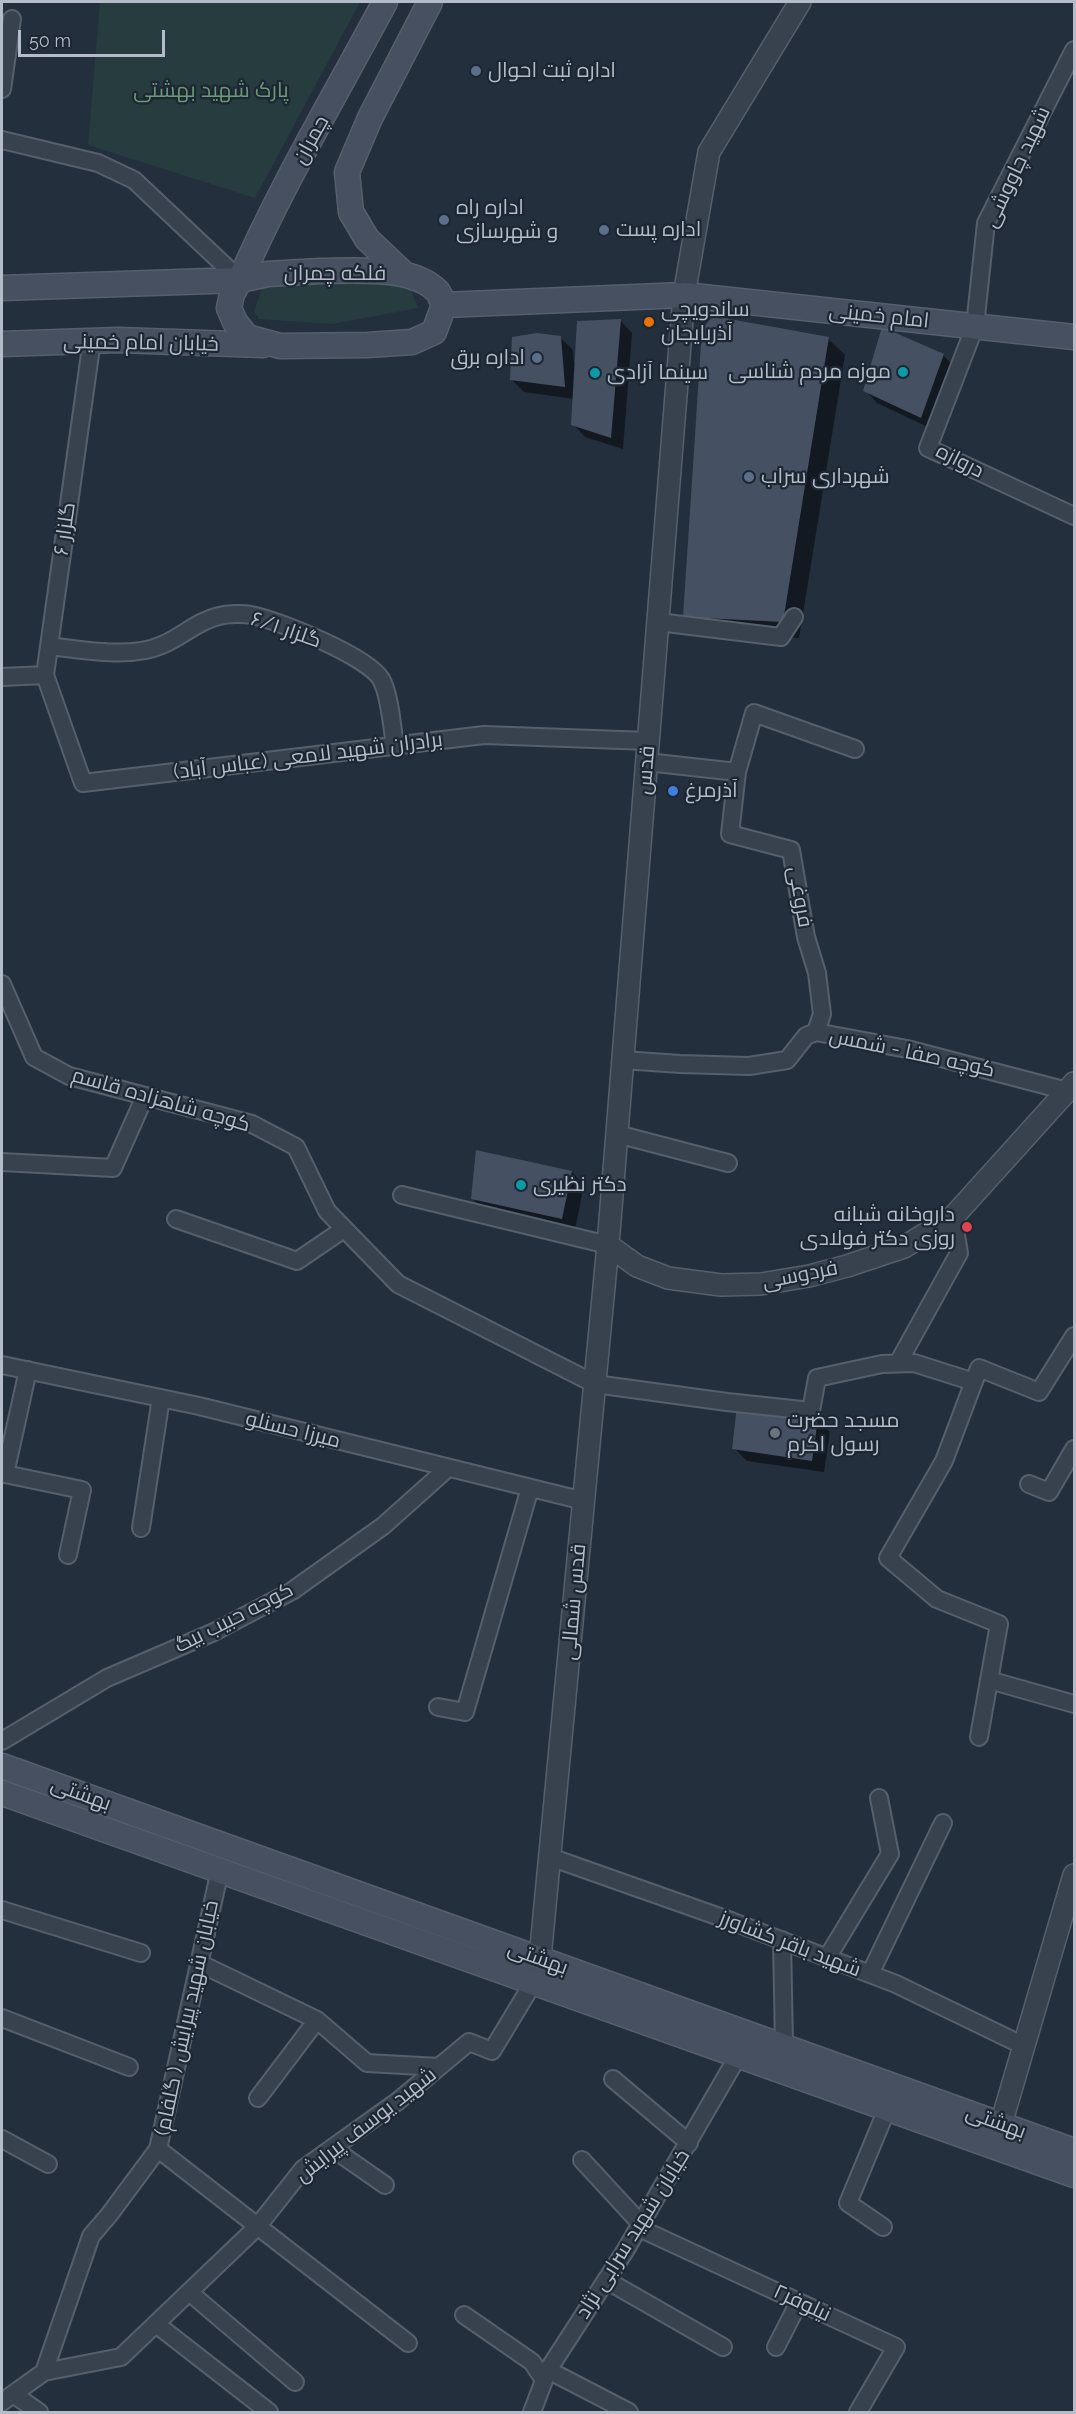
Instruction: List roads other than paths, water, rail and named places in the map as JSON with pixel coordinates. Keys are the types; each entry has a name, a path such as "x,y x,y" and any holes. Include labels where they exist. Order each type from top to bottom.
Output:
{"main road":[{"name":"چمران","path":"240,280 266,221 385,2"},
{"name":"چمران","path":"404,274 367,239 351,212 347,172 370,118 430,2"},
{"name":"فلکه چمران","path":"240,280 268,274 320,271 360,270 404,274 417,278 438,293 444,305"},
{"path":"2,288 240,280"},
{"path":"240,280 232,294 229,309 235,322 247,337 280,346 412,342 434,332 444,305"},
{"name":"امام خمینی","path":"444,305 684,295 1074,337"},
{"name":"خیابان امام خمینی","path":"2,344 92,340 280,346"},
{"name":"بهشتی","path":"2,1766 1074,2151"},
{"name":"بهشتی","path":"2,1792 1074,2175"}],"street":[{"name":"قدس","path":"608,1245 684,295 709,152 800,2"},
{"path":"2,89 12,19"},
{"name":"شهید چاووشی","path":"975,326 986,223 1074,50"},
{"path":"2,140 98,163 134,180 240,280"},
{"name":"دروازه","path":"975,326 928,448 1074,516"},
{"name":"گلزار ۶","path":"45,675 92,340"},
{"name":"گلزار ۶/۱","path":"49,646 92,651 143,652 163,645 190,627 220,615 250,614 319,639 374,670 385,689 395,746"},
{"path":"658,622 781,638 794,618"},
{"path":"2,677 45,675"},
{"name":"برادران شهید لامعی (عباس آباد)","path":"45,675 82,783 484,735 647,751"},
{"name":"فروغی","path":"816,1032 822,1014 817,973 806,937 791,850 730,834 737,772 754,713 855,749"},
{"path":"647,751 737,772"},
{"name":"کوچه شاهزاده قاسم","path":"2,984 34,1057 69,1076 252,1124 296,1147 327,1211 398,1284 595,1384 812,1411 817,1378 898,1363"},
{"name":"کوچه صفا - شمس","path":"623,1060 680,1065 748,1066 787,1060 806,1036 816,1032 908,1049 1071,1087"},
{"name":"فردوسی","path":"608,1245 637,1266 668,1278 721,1285 761,1284 810,1276 904,1247 953,1217 1071,1087"},
{"path":"2,1162 113,1168 145,1096"},
{"path":"616,1134 728,1163"},
{"path":"402,1195 608,1245"},
{"path":"898,1363 959,1253 953,1217"},
{"path":"176,1220 297,1261 344,1228"},
{"name":"قدس شمالی","path":"533,1983 540,1958 608,1245"},
{"path":"979,1737 999,1624 937,1599 888,1558 944,1461 979,1368 1039,1392 1074,1336"},
{"path":"898,1363 914,1362 974,1382"},
{"name":"میرزا حسنلو","path":"2,1365 161,1398 584,1501"},
{"path":"28,1370 3,1473 81,1490 69,1555"},
{"path":"141,1528 161,1398"},
{"path":"1029,1484 1049,1492 1074,1449"},
{"name":"کوچه حبیب بیگ","path":"2,1741 106,1678 214,1632 292,1591 383,1526 448,1468"},
{"path":"438,1707 465,1712 530,1488"},
{"path":"989,1680 1074,1704"},
{"path":"827,1958 890,1854 879,1798"},
{"path":"870,1974 943,1823"},
{"name":"شهید باقر کشاورز","path":"550,1857 782,1940 896,1984 1024,2046"},
{"name":"خیابان شهید پیرایش ( گلفام)","path":"44,2372 91,2236 158,2149 220,1870"},
{"path":"1001,2124 1074,1875"},
{"path":"2,1910 141,1953"},
{"path":"782,1940 784,2045"},
{"path":"199,1963 317,2020 367,2063 439,2067"},
{"name":"شهید یوسف پیرایش","path":"44,2372 121,2357 257,2227 303,2169 398,2101 469,2042 492,2051 533,1983"},
{"path":"2,2018 129,2067"},
{"path":"258,2098 317,2020"},
{"name":"خیابان شهید سرابی نژاد","path":"532,2412 546,2375 640,2226 738,2056"},
{"path":"613,2079 689,2143"},
{"path":"883,2227 848,2203 887,2109"},
{"path":"2,2139 48,2164"},
{"path":"332,2148 385,2185"},
{"path":"158,2149 408,2343"},
{"path":"582,2160 640,2226"},
{"name":"نیلوفر۲","path":"640,2226 896,2347 858,2412"},
{"path":"606,2280 723,2346"},
{"path":"189,2292 295,2382"},
{"path":"776,2347 799,2302"},
{"path":"464,2315 532,2362 546,2375 629,2412"},
{"path":"156,2324 269,2412"},
{"path":"7,2398 44,2372"},
{"path":"7,2398 39,2412"}],"place":[{"name":"اداره ثبت احوال","path":"476,71"},
{"name":"اداره راه و شهرسازی","path":"444,220"},
{"name":"اداره پست","path":"604,230"},
{"name":"ساندویچی آذربایجان","path":"649,322"},
{"name":"اداره برق","path":"537,358"},
{"name":"موزه مردم شناسی","path":"903,372"},
{"name":"سینما آزادی","path":"595,373"},
{"name":"شهرداری سراب","path":"749,477"},
{"name":"آذرمرغ","path":"673,791"},
{"name":"دکتر نظیری","path":"521,1185"},
{"name":"داروخانه شبانه روزی دکتر فولادی","path":"967,1227"},
{"name":"مسجد حضرت رسول اکرم","path":"775,1433"}],"park label":[{"name":"پارک شهید بهشتی","path":"211,91"}]}
